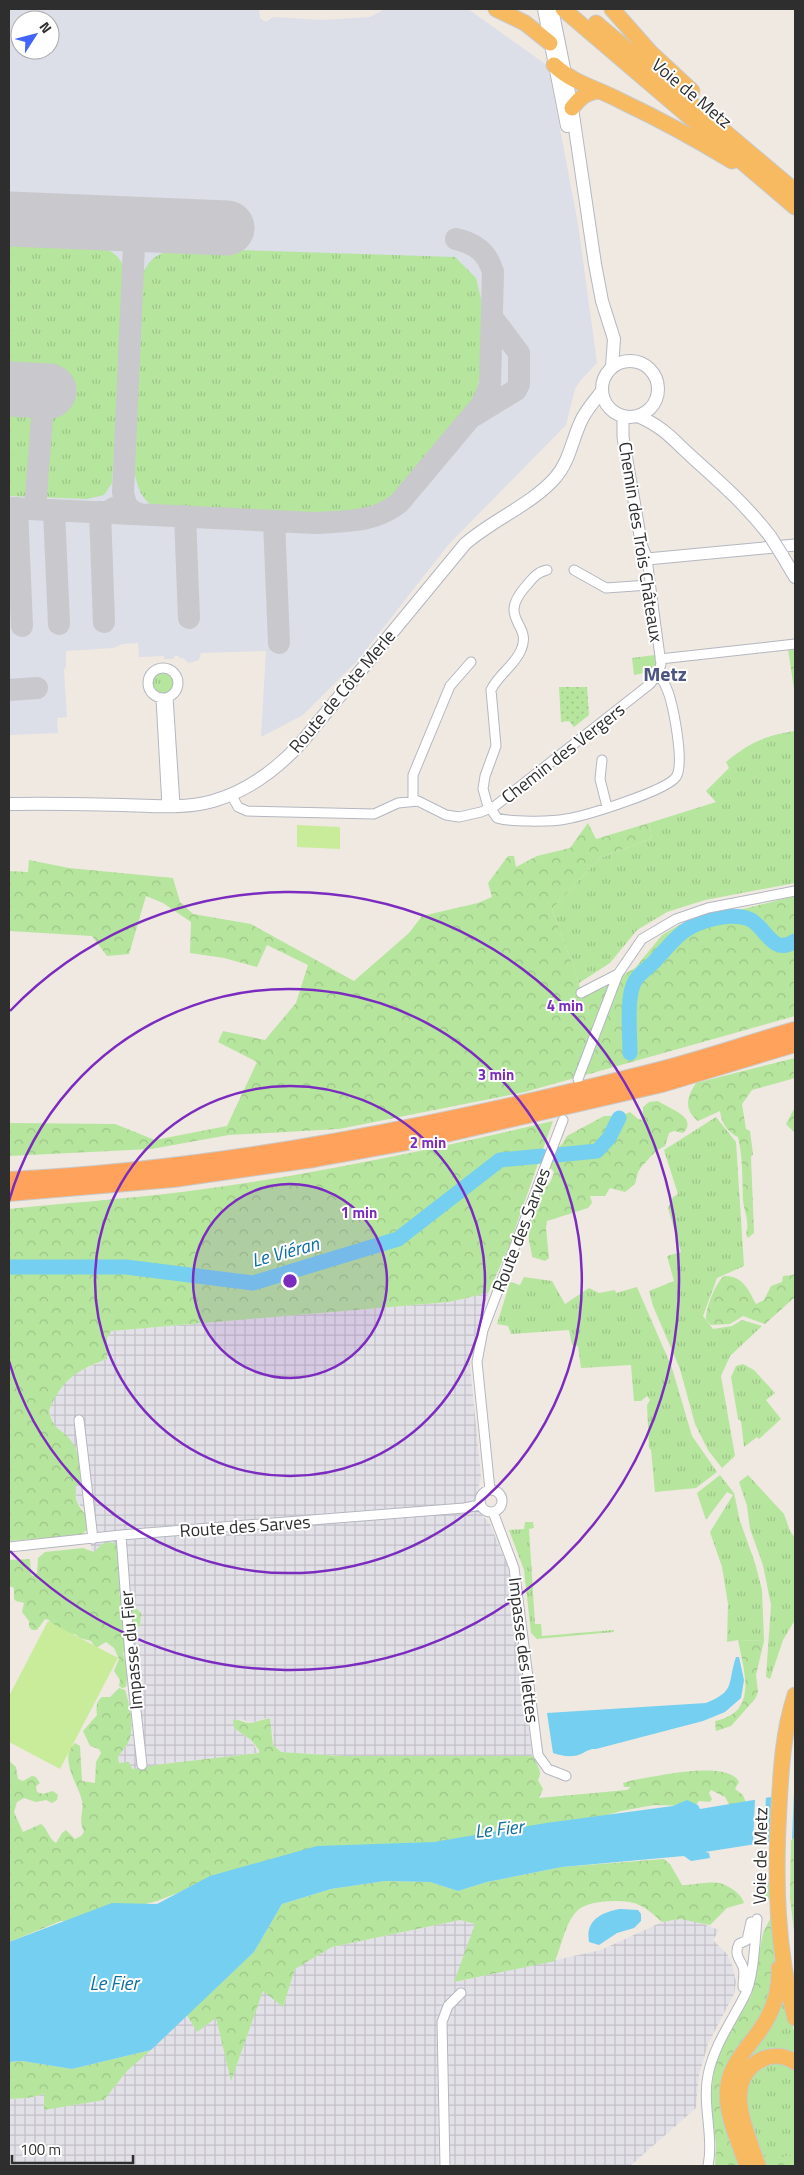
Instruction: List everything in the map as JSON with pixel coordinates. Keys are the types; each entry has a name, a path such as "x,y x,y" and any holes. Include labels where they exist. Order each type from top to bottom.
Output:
{"highway":[{"path":"496,9 525,23 550,43"},
{"name":"Voie de Metz","path":"580,9 795,189"},
{"path":"612,9 650,52 795,189"},
{"name":"Voie de Metz","path":"553,11 795,207"},
{"path":"554,64 566,76 598,90 713,150 766,182"},
{"path":"572,108 588,93 598,90"},
{"path":"9,1180 171,1166 314,1146 420,1126 658,1070 795,1030"},
{"path":"9,1193 173,1179 314,1159 424,1139 662,1084 795,1044"},
{"name":"Voie de Metz","path":"795,1695 778,1922 795,2018"},
{"name":"Voie de Metz","path":"781,1877 795,1978"},
{"path":"747,2166 730,2114 728,2084 738,2060 760,2031 775,2001 779,1975 778,1922"},
{"path":"758,2166 740,2110 740,2084 752,2065 762,2059 782,2056 795,2062"}],"main road":[{"path":"553,11 550,43 586,211"},
{"path":"553,11 572,108 586,211 600,292 614,339 612,367"},
{"path":"614,339 631,360"},
{"path":"665,430 657,400 659,386 654,373 640,362 631,360 618,363 612,367 603,382 602,391 606,404 610,409 623,416 638,416 665,430 731,491 770,536 795,577"},
{"name":"Route de Côte Merle","path":"9,804 171,806 206,802 231,794 260,779 290,755 465,544 493,522 549,484 568,458 581,421 602,391"},
{"path":"638,416 652,407 657,400"},
{"path":"586,412 610,409"}],"street":[{"name":"Chemin des Trois Châteaux","path":"623,416 625,447 642,548 647,559 660,659 658,674"},
{"path":"647,559 795,545"},
{"name":"Chemin des Vergers","path":"547,570 538,572 515,599 514,612 522,633 522,648 491,690 496,746 483,784 484,794 490,809 541,772 650,684 658,674"},
{"path":"574,570 606,588 649,585"},
{"path":"660,659 795,644"},
{"path":"413,801 413,775 450,686 471,662"},
{"path":"231,794 241,809 260,811 374,814 398,802 413,801 428,805 450,816 459,817 490,809 499,819 560,820 607,807 660,789 675,778 679,771 674,719 667,688 658,674"},
{"path":"164,698 171,806"},
{"path":"602,760 600,779 607,807"},
{"path":"578,1079 618,974 642,939 676,919 708,908 795,891"},
{"path":"581,993 618,974"},
{"name":"Route des Sarves","path":"490,1490 477,1362 483,1330 563,1120"},
{"path":"79,1420 93,1539"},
{"path":"490,1490 498,1494 501,1500 500,1507 493,1512 485,1510 480,1505 481,1495 490,1490"},
{"name":"Route des Sarves","path":"9,1547 121,1535 464,1508 480,1505"},
{"name":"Impasse des Ilettes","path":"493,1512 514,1568 538,1755 548,1769 566,1776"},
{"name":"Impasse du Fier","path":"121,1535 130,1657 142,1765"},
{"path":"708,2166 710,2150 706,2109 708,2075 716,2046 746,1994 749,1983 754,1920"},
{"path":"740,2002 744,1968 736,1955 737,1949 739,1944 751,1942"},
{"path":"445,2166 442,2022 448,2006 461,1993"}],"shaded area":[{"path":"9,9 259,9 260,18 266,22 273,17 321,20 370,17 385,9 468,9 548,66 578,224 597,363 575,389 566,425 449,544 357,661 303,715 261,737 266,651 201,653 199,660 189,663 183,658 179,658 179,656 174,656 174,659 164,659 164,656 139,657 138,643 123,644 113,648 66,651 66,666 64,670 67,717 57,718 58,733 9,735"},
{"path":"488,1293 471,1350 470,1365 481,1477 474,1506 490,1524 509,1570 532,1756 342,1756 280,1752 273,1745 273,1735 265,1718 252,1723 240,1719 234,1728 251,1740 259,1753 163,1764 140,1769 131,1769 119,1764 118,1757 128,1743 131,1731 117,1554 93,1555 87,1530 89,1521 87,1513 77,1502 65,1434 55,1428 49,1411 53,1399 63,1385 73,1374 107,1359 107,1338 111,1331 449,1302"},
{"path":"680,1919 696,1921 719,1930 713,1940 727,1954 732,1964 736,1982 734,1994 708,2044 699,2075 696,2108 630,2166 9,2166 9,2099 28,2098 44,2094 44,2109 104,2100 127,2071 187,2015 197,2031 216,2018 231,2080 263,1990 283,2007 295,1969 332,1947 460,1920 475,1924 455,1982 601,1950 662,1922"}],"green space":[{"path":"9,240 89,244 110,251 118,257 123,266 125,278 112,483 104,495 87,499 9,496"},
{"path":"177,248 455,257 476,278 481,299 481,370 477,390 466,410 391,497 371,509 357,512 303,513 164,511 157,508 143,496 134,471 141,279 147,266 154,258 164,252"},
{"path":"795,648 795,696 788,649"},
{"path":"655,655 656,665 649,672 634,675 632,658"},
{"path":"159,673 167,673 174,680 174,688 167,695 159,695 152,688 152,680"},
{"path":"559,687 587,687 589,715 574,727 569,721 561,722"},
{"path":"795,731 795,883 705,900 667,912 637,930 610,963 579,983 552,909 600,858 652,838 649,823 716,802 706,791 729,768 726,762 735,755 758,741"},
{"path":"588,823 596,839 649,823 652,838 600,858 552,909 579,983 581,999 635,968 662,935 679,925 795,896 795,1016 525,1092 339,1129 229,1135 151,1149 9,1156 9,1123 115,1124 155,1140 227,1126 257,1062 218,1042 223,1031 265,1040 296,1003 308,965 267,945 257,967 224,958 190,953 191,922 163,903 146,896 129,954 107,956 92,936 9,931 9,871 28,872 29,860 69,868 173,878 180,902 193,914 251,924 354,981 409,933 422,916 478,903 492,897 488,883 508,856 514,856 516,867 537,856 570,848"},
{"path":"297,825 340,827 340,849 297,847"},
{"path":"795,1058 795,1078 752,1090 742,1104 746,1129 750,1131 753,1154 751,1157 754,1233 748,1238 743,1200 742,1160 738,1137 726,1127 720,1111 698,1121 693,1117 688,1104 690,1094 696,1083"},
{"path":"658,1101 685,1118 687,1127 683,1133 674,1131 669,1133 665,1146 656,1151 642,1166 638,1172 635,1184 625,1192 610,1188 605,1196 590,1196 592,1203 588,1208 547,1221 549,1258 545,1261 532,1257 529,1229 538,1203 554,1172 550,1167 552,1153 562,1144 567,1136 604,1116 621,1116 630,1112 638,1119 643,1120 643,1107 649,1102"},
{"path":"795,1107 795,1133 786,1124"},
{"path":"716,1117 736,1142 744,1266 717,1278 703,1316 713,1329 732,1326 742,1320 762,1326 730,1356 721,1376 735,1456 722,1468 708,1450 695,1424 680,1369 653,1306 649,1291 674,1281 667,1256 681,1252 668,1208 673,1197 678,1194 664,1150"},
{"path":"553,1121 508,1249 488,1293 449,1302 111,1331 107,1338 107,1359 87,1367 71,1378 53,1401 49,1411 53,1423 75,1446 81,1481 75,1487 76,1498 87,1517 87,1530 81,1535 9,1541 9,1209 229,1186 415,1152"},
{"path":"795,1272 795,1297 765,1324 743,1316 730,1324 711,1325 706,1320 707,1309 712,1296 724,1276 736,1278 744,1284 756,1304 764,1300 771,1286 782,1282 783,1276 793,1275"},
{"path":"524,1277 552,1281 565,1304 589,1288 599,1293 615,1290 616,1293 637,1287 672,1368 692,1436 717,1472 696,1488 655,1492 651,1450 649,1448 647,1405 650,1400 647,1396 641,1401 634,1401 631,1365 581,1368 578,1346 572,1345 569,1330 511,1334 508,1326 497,1324 510,1282 520,1285"},
{"path":"743,1364 754,1370 775,1393 766,1400 781,1419 759,1439 757,1437 744,1447 741,1421 738,1419 731,1377 736,1366"},
{"path":"720,1475 734,1493 740,1521 755,1563 762,1590 764,1641 738,1640 727,1642 728,1604 722,1567 710,1532 733,1495 727,1492 706,1520 697,1493"},
{"path":"748,1475 784,1514 790,1531 795,1538 795,1620 783,1640 770,1679 766,1677 771,1605 763,1565 750,1529 747,1506 739,1482"},
{"path":"525,1522 533,1522 534,1528 529,1529 535,1624 541,1624 542,1636 614,1630 614,1632 537,1639 531,1633 524,1570 509,1530 524,1529"},
{"path":"114,1543 118,1548 121,1589 119,1594 125,1608 128,1610 135,1607 141,1613 140,1626 132,1629 123,1654 128,1669 126,1687 122,1688 119,1686 120,1680 114,1671 119,1659 114,1648 106,1642 96,1648 91,1641 80,1638 75,1634 65,1634 53,1626 49,1620 45,1619 37,1630 32,1630 29,1627 29,1621 22,1612 24,1603 14,1599 14,1588 9,1586 9,1560 30,1559 31,1574 33,1576 37,1573 38,1558 45,1552 83,1548 94,1552 102,1544"},
{"path":"48,1621 118,1658 60,1769 9,1742 9,1696"},
{"path":"738,1640 764,1641 756,1675 758,1692 755,1699 731,1726 716,1731 715,1721 729,1716 738,1709 743,1700 745,1677"},
{"path":"119,1688 125,1690 130,1710 131,1731 128,1743 118,1757 119,1763 129,1762 132,1769 259,1753 259,1750 251,1740 234,1728 233,1720 250,1723 270,1719 273,1745 281,1752 342,1756 532,1756 539,1768 538,1780 543,1789 539,1798 627,1790 631,1787 624,1787 623,1783 633,1780 673,1773 706,1770 732,1775 739,1782 735,1789 743,1795 746,1803 729,1804 725,1797 711,1790 709,1793 712,1799 710,1802 699,1801 695,1806 654,1805 601,1817 530,1829 523,1826 521,1822 517,1822 510,1830 185,1890 157,1901 73,1922 61,1921 9,1942 9,1761 16,1767 18,1779 23,1781 32,1776 36,1777 40,1783 36,1786 37,1792 43,1794 53,1791 58,1795 57,1800 52,1803 46,1800 36,1802 24,1798 17,1802 14,1812 23,1832 41,1824 56,1843 66,1830 75,1839 81,1836 84,1832 81,1823 82,1801 71,1771 68,1756 70,1749 75,1743 80,1746 82,1781 95,1783 96,1762 101,1753 99,1749 90,1746 83,1731 97,1715 97,1705 100,1699 102,1697 110,1697"},
{"path":"791,1837 795,1838 794,1931 790,1898"},
{"path":"664,1859 670,1864 682,1885 719,1883 734,1890 741,1896 744,1903 727,1908 710,1925 680,1919 662,1922 644,1908 631,1902 606,1901 589,1905 577,1911 569,1922 555,1961 454,1982 475,1924 460,1920 332,1947 295,1969 283,2007 263,1991 231,2081 216,2018 197,2032 187,2015 254,1952 282,1904 331,1889 385,1881 430,1882 458,1891 487,1882 562,1867"},
{"path":"771,1882 775,1966 774,1994 721,2106 722,2118 739,2166 715,2166 716,2144 710,2102 715,2064 726,2039 751,1996 763,1933 770,1919 770,1900 763,1894 766,1883"},
{"path":"782,1992 795,2034 795,2054 789,2052 734,2080"},
{"path":"151,2050 127,2071 104,2100 44,2110 44,2094 28,2098 9,2099 9,2062 22,2061 72,2069"},
{"path":"774,2063 783,2063 795,2071 795,2153 783,2157 770,2158 762,2154 756,2146 746,2099 750,2081 755,2074"},
{"path":"757,2147 765,2155 774,2158 795,2153 795,2166 763,2166"}],"water":[{"path":"736,1657 739,1657 744,1680 741,1698 725,1712 703,1721 590,1750 574,1756 553,1753 547,1713 706,1703 722,1695 729,1686"},
{"name":"Le Fier","path":"795,1793 795,1838 705,1852 709,1853 710,1858 691,1861 684,1856 562,1867 487,1882 458,1891 430,1882 385,1881 331,1889 282,1904 254,1952 151,2050 72,2069 22,2061 9,2062 9,1942 112,1903 157,1904 210,1876 317,1846 434,1842 546,1823 673,1806 687,1800 698,1805 700,1809"},
{"path":"620,1909 638,1910 641,1914 641,1921 634,1928 617,1933 599,1945 589,1942 588,1934 596,1918 607,1912"}],"pier":[{"path":"794,1791 792,1840 773,1843 775,1794"},
{"path":"766,1796 764,1844 753,1846 755,1798"}],"waterway":[{"name":"Le Viéran","path":"630,1053 629,1005 632,987 639,976 683,932 697,924 715,918 733,916 755,922 775,943 787,945 795,941"},
{"name":"Le Viéran","path":"557,1155 597,1151 609,1138 619,1118"},
{"name":"Le Viéran","path":"9,1267 126,1267 253,1283 398,1239 500,1160 542,1156"}],"taxiway":[{"path":"117,224 129,233 134,246"},
{"path":"140,514 128,506 123,492 134,246 143,233 157,226"},
{"path":"9,508 315,523 359,520 389,510 399,503 482,404 490,385 493,272 488,259 480,250 469,243 456,239"},
{"path":"475,415 516,390 519,384 519,353 492,317"},
{"path":"35,509 44,391"},
{"path":"17,508 22,626"},
{"path":"104,622 100,512 107,512 114,508"},
{"path":"54,511 59,624"},
{"path":"185,516 189,618"},
{"path":"274,521 279,643"},
{"path":"9,690 37,688"}],"runway":[{"path":"9,219 227,228"},
{"path":"9,389 49,391"}],"district":[{"name":"Metz","path":"665,673"}]}
